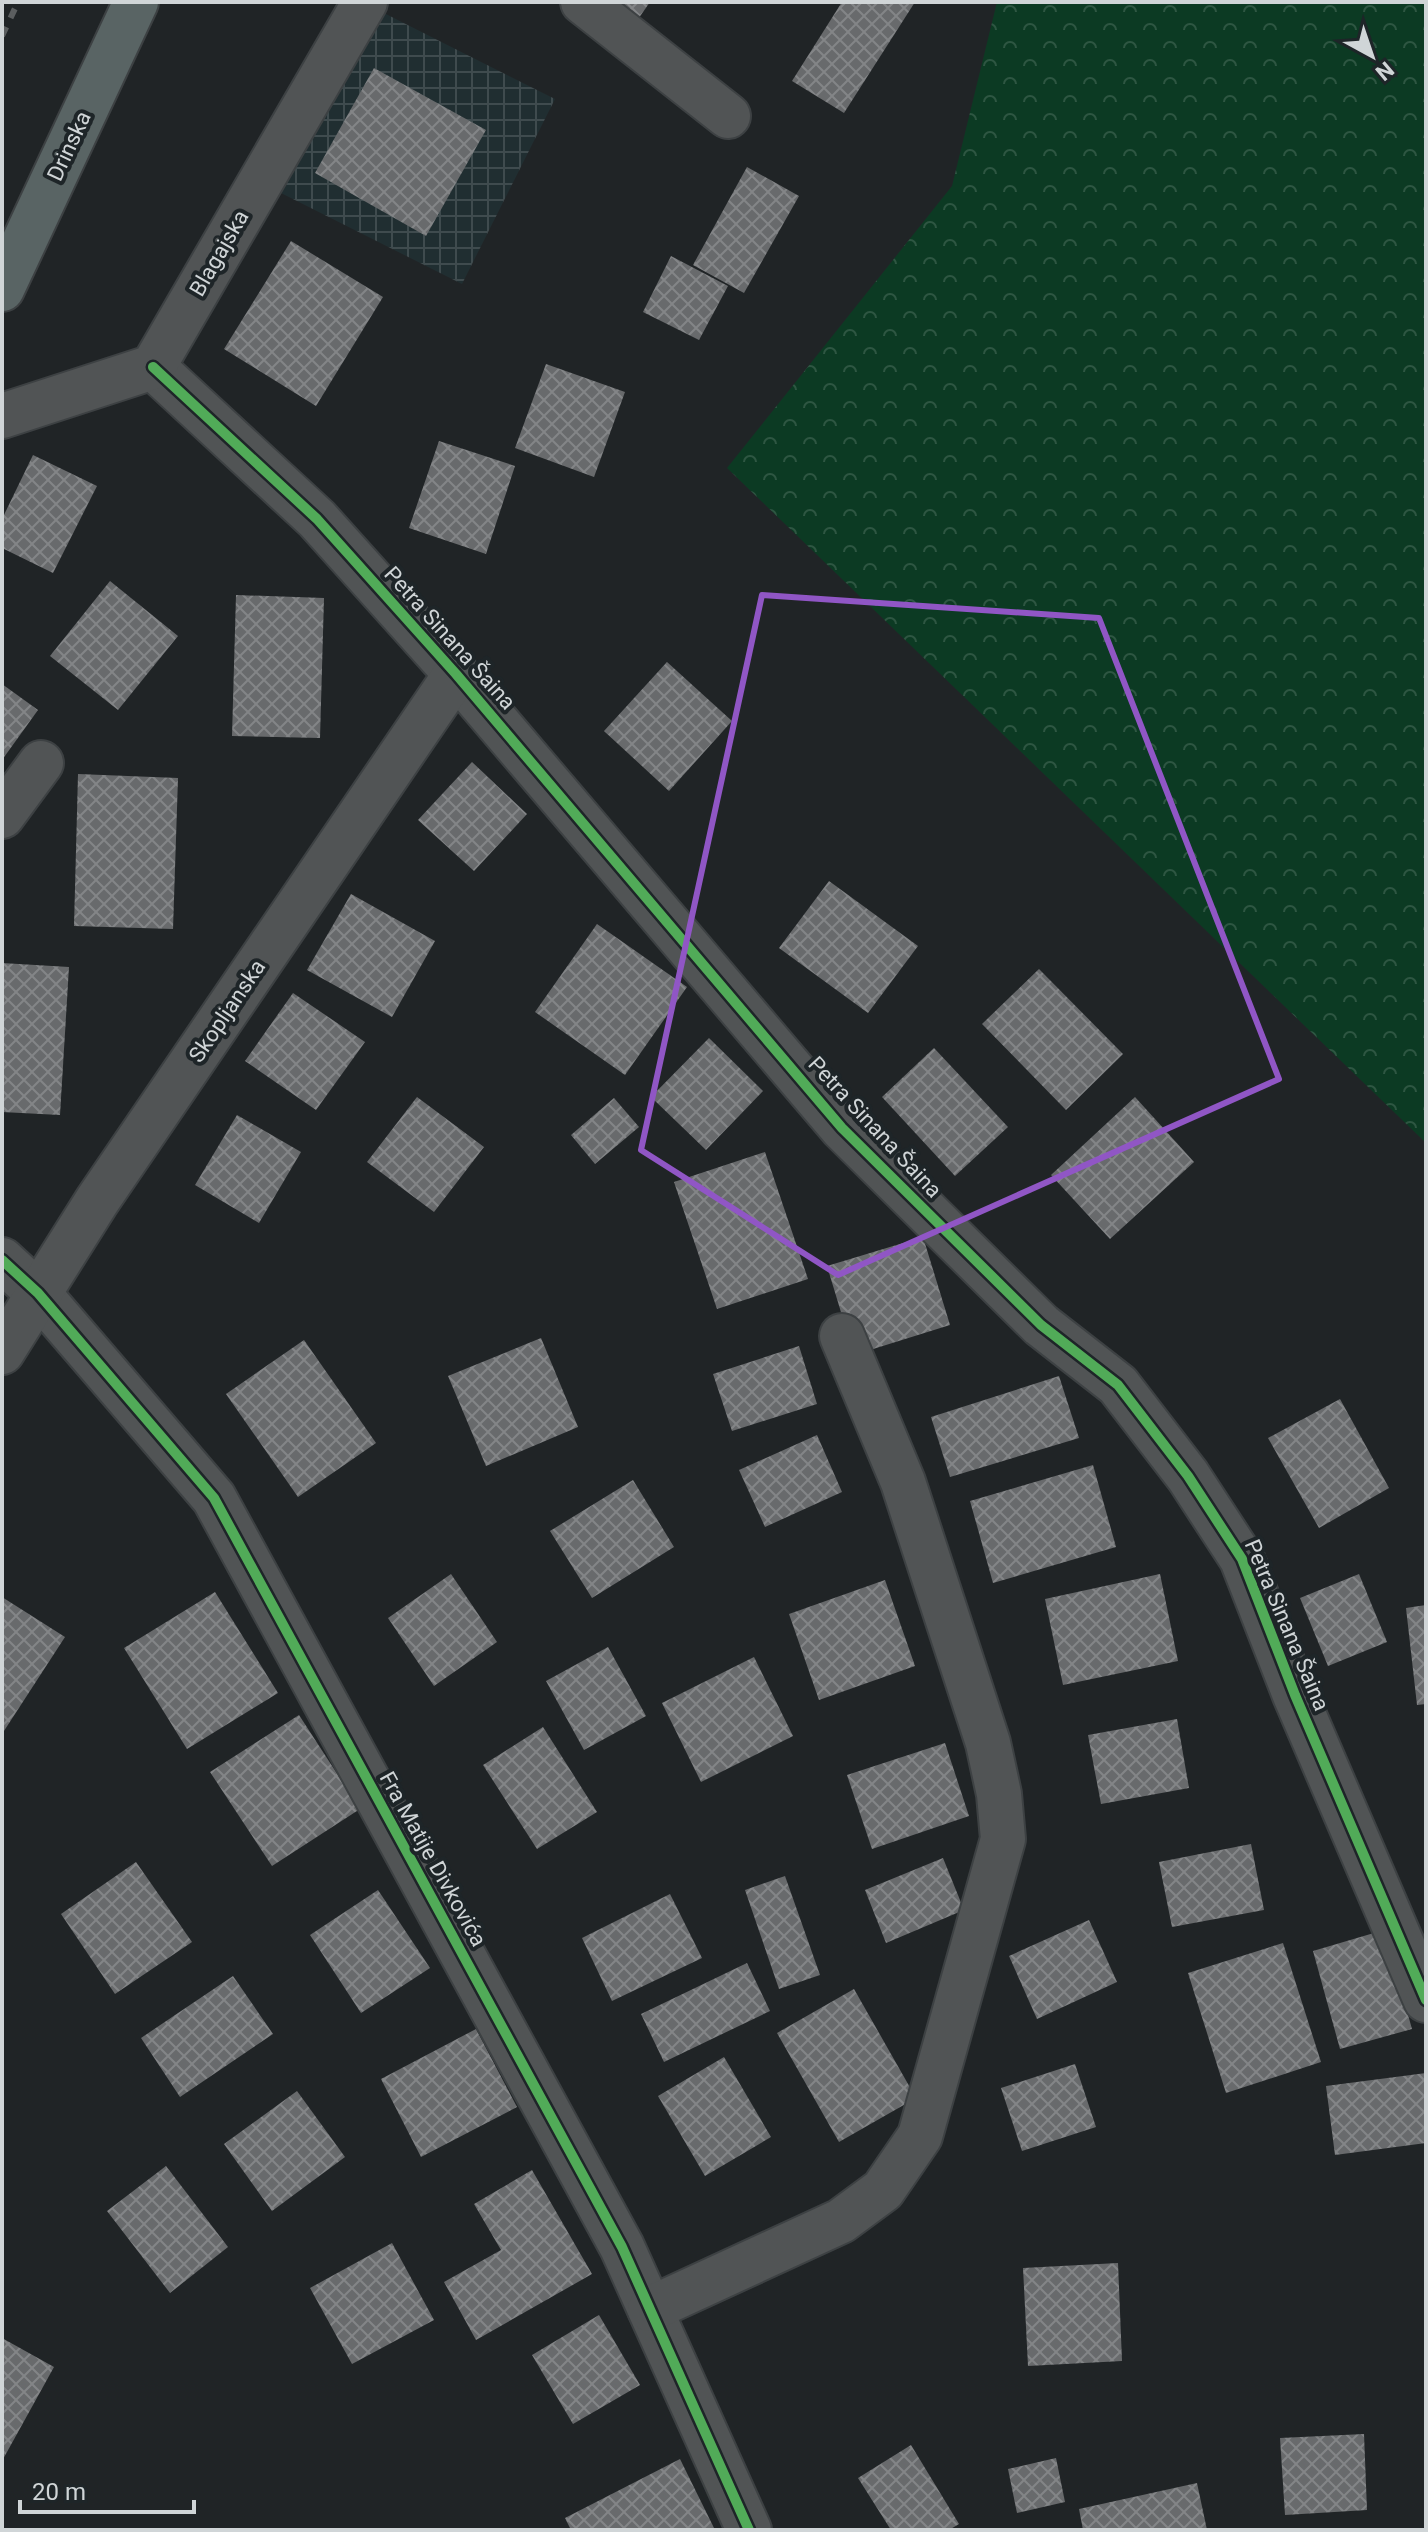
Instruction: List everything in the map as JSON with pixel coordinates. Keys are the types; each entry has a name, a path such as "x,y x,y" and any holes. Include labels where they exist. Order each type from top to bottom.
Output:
{"main road":[{"name":"Drinska","path":"2,289 136,2"}],"street":[{"name":"Blagajska","path":"153,367 365,2"},
{"path":"583,2 728,116"},
{"path":"2,416 153,367"},
{"name":"Petra Sinana Šaina","path":"153,367 317,519 456,674 842,1128 1041,1325 1118,1385 1188,1476 1242,1559 1295,1695 1426,2000"},
{"name":"Skopljanska","path":"2,1352 115,1175 456,674"},
{"path":"2,816 41,763"},
{"name":"Fra Matije Divkovića","path":"2,1260 38,1293 214,1498 622,2247 749,2530"},
{"path":"650,2309 841,2221 883,2190 920,2136 1003,1839 999,1794 984,1728 903,1482 842,1336"}],"highlighted area":[{"path":"762,595 1099,618 1279,1079 838,1275 641,1150"}],"shaded area":[{"path":"366,4 555,99 462,284 273,189"}],"green space":[{"path":"997,2 1426,2 1426,1143 727,468 952,186"}],"building":[{"path":"607,2 650,2 636,22"},
{"path":"842,2 915,2 844,113 792,81"},
{"path":"374,68 486,130 426,236 315,173"},
{"path":"747,167 799,196 744,293 693,265"},
{"path":"291,241 383,297 316,406 224,349"},
{"path":"671,256 728,286 699,340 643,312"},
{"path":"546,364 625,392 594,477 515,448"},
{"path":"439,441 515,466 486,554 409,528"},
{"path":"33,455 97,486 53,573 2,548 2,519"},
{"path":"110,581 178,636 118,710 50,656"},
{"path":"236,595 324,598 320,738 232,736"},
{"path":"667,662 732,721 669,791 604,731"},
{"path":"2,684 38,710 2,760"},
{"path":"472,762 527,814 474,871 418,820"},
{"path":"78,774 178,778 173,929 74,926"},
{"path":"829,881 918,946 868,1013 779,948"},
{"path":"351,894 435,941 392,1017 307,970"},
{"path":"597,924 687,987 625,1075 535,1012"},
{"path":"2,963 69,967 60,1115 2,1112"},
{"path":"1039,969 1123,1054 1066,1110 982,1024"},
{"path":"293,993 365,1042 316,1110 245,1061"},
{"path":"709,1038 763,1091 706,1150 651,1097"},
{"path":"934,1048 1008,1127 955,1176 882,1097"},
{"path":"417,1097 484,1147 434,1212 367,1162"},
{"path":"1135,1097 1194,1162 1110,1239 1051,1175"},
{"path":"614,1098 639,1127 595,1164 571,1135"},
{"path":"237,1115 301,1152 259,1223 195,1185"},
{"path":"765,1152 808,1279 717,1309 674,1182"},
{"path":"923,1237 950,1325 854,1355 827,1266"},
{"path":"541,1338 578,1427 486,1466 448,1376"},
{"path":"304,1340 376,1443 298,1497 226,1394"},
{"path":"799,1346 817,1404 732,1431 713,1374"},
{"path":"1059,1376 1079,1438 950,1477 931,1417"},
{"path":"1340,1399 1389,1488 1319,1528 1268,1438"},
{"path":"817,1435 842,1492 765,1527 739,1470"},
{"path":"1093,1465 1116,1547 993,1583 970,1501"},
{"path":"633,1480 674,1547 592,1598 550,1531"},
{"path":"451,1574 497,1642 434,1686 388,1618"},
{"path":"1160,1574 1178,1661 1063,1685 1045,1599"},
{"path":"1359,1574 1387,1642 1328,1666 1300,1598"},
{"path":"885,1580 915,1666 819,1700 789,1614"},
{"path":"215,1592 278,1693 187,1749 124,1648"},
{"path":"2,1597 65,1637 2,1734"},
{"path":"1426,1605 1426,1704 1417,1705 1406,1608"},
{"path":"608,1647 646,1716 584,1750 546,1681"},
{"path":"754,1657 793,1736 701,1782 662,1703"},
{"path":"299,1715 360,1809 272,1866 210,1772"},
{"path":"1177,1719 1189,1788 1101,1804 1088,1735"},
{"path":"543,1727 597,1812 537,1849 483,1765"},
{"path":"945,1743 969,1816 872,1849 847,1775"},
{"path":"1251,1844 1264,1910 1172,1927 1159,1862"},
{"path":"943,1858 964,1910 886,1943 865,1890"},
{"path":"136,1862 192,1942 115,1994 61,1914"},
{"path":"785,1876 820,1975 779,1989 745,1890"},
{"path":"378,1890 430,1968 361,2013 310,1935"},
{"path":"670,1894 702,1958 612,2001 582,1938"},
{"path":"1089,1920 1117,1982 1037,2019 1009,1956"},
{"path":"1384,1930 1412,2029 1340,2049 1313,1951"},
{"path":"1283,1943 1321,2062 1226,2093 1188,1973"},
{"path":"747,1963 770,2011 664,2062 641,2014"},
{"path":"233,1976 273,2034 180,2097 141,2038"},
{"path":"854,1989 916,2098 839,2142 777,2033"},
{"path":"476,2029 517,2107 421,2157 381,2079"},
{"path":"724,2057 771,2137 705,2176 658,2096"},
{"path":"1075,2064 1096,2127 1022,2151 1001,2088"},
{"path":"1426,2073 1426,2143 1335,2155 1326,2086"},
{"path":"297,2091 345,2157 272,2211 224,2144"},
{"path":"166,2166 228,2247 170,2293 107,2211"},
{"path":"532,2170 592,2274 476,2340 444,2282 501,2250 474,2204"},
{"path":"392,2243 434,2320 352,2364 310,2288"},
{"path":"1118,2263 1122,2361 1028,2366 1023,2268"},
{"path":"599,2315 640,2385 573,2424 532,2355"},
{"path":"2,2338 54,2367 2,2461"},
{"path":"1364,2434 1367,2510 1285,2515 1280,2438"},
{"path":"911,2445 959,2524 949,2530 891,2530 858,2478"},
{"path":"1056,2458 1065,2502 1017,2513 1008,2469"},
{"path":"680,2459 715,2530 571,2530 565,2518"},
{"path":"1197,2483 1207,2530 1083,2530 1079,2509"}],"railway":[{"path":"2,36 18,2"}],"cycle path":[{"path":"153,367 317,519 456,674 842,1128 1041,1325 1118,1385 1188,1476 1242,1559 1295,1695 1426,2000"},
{"path":"2,1260 38,1293 214,1498 622,2247 749,2530"}]}
